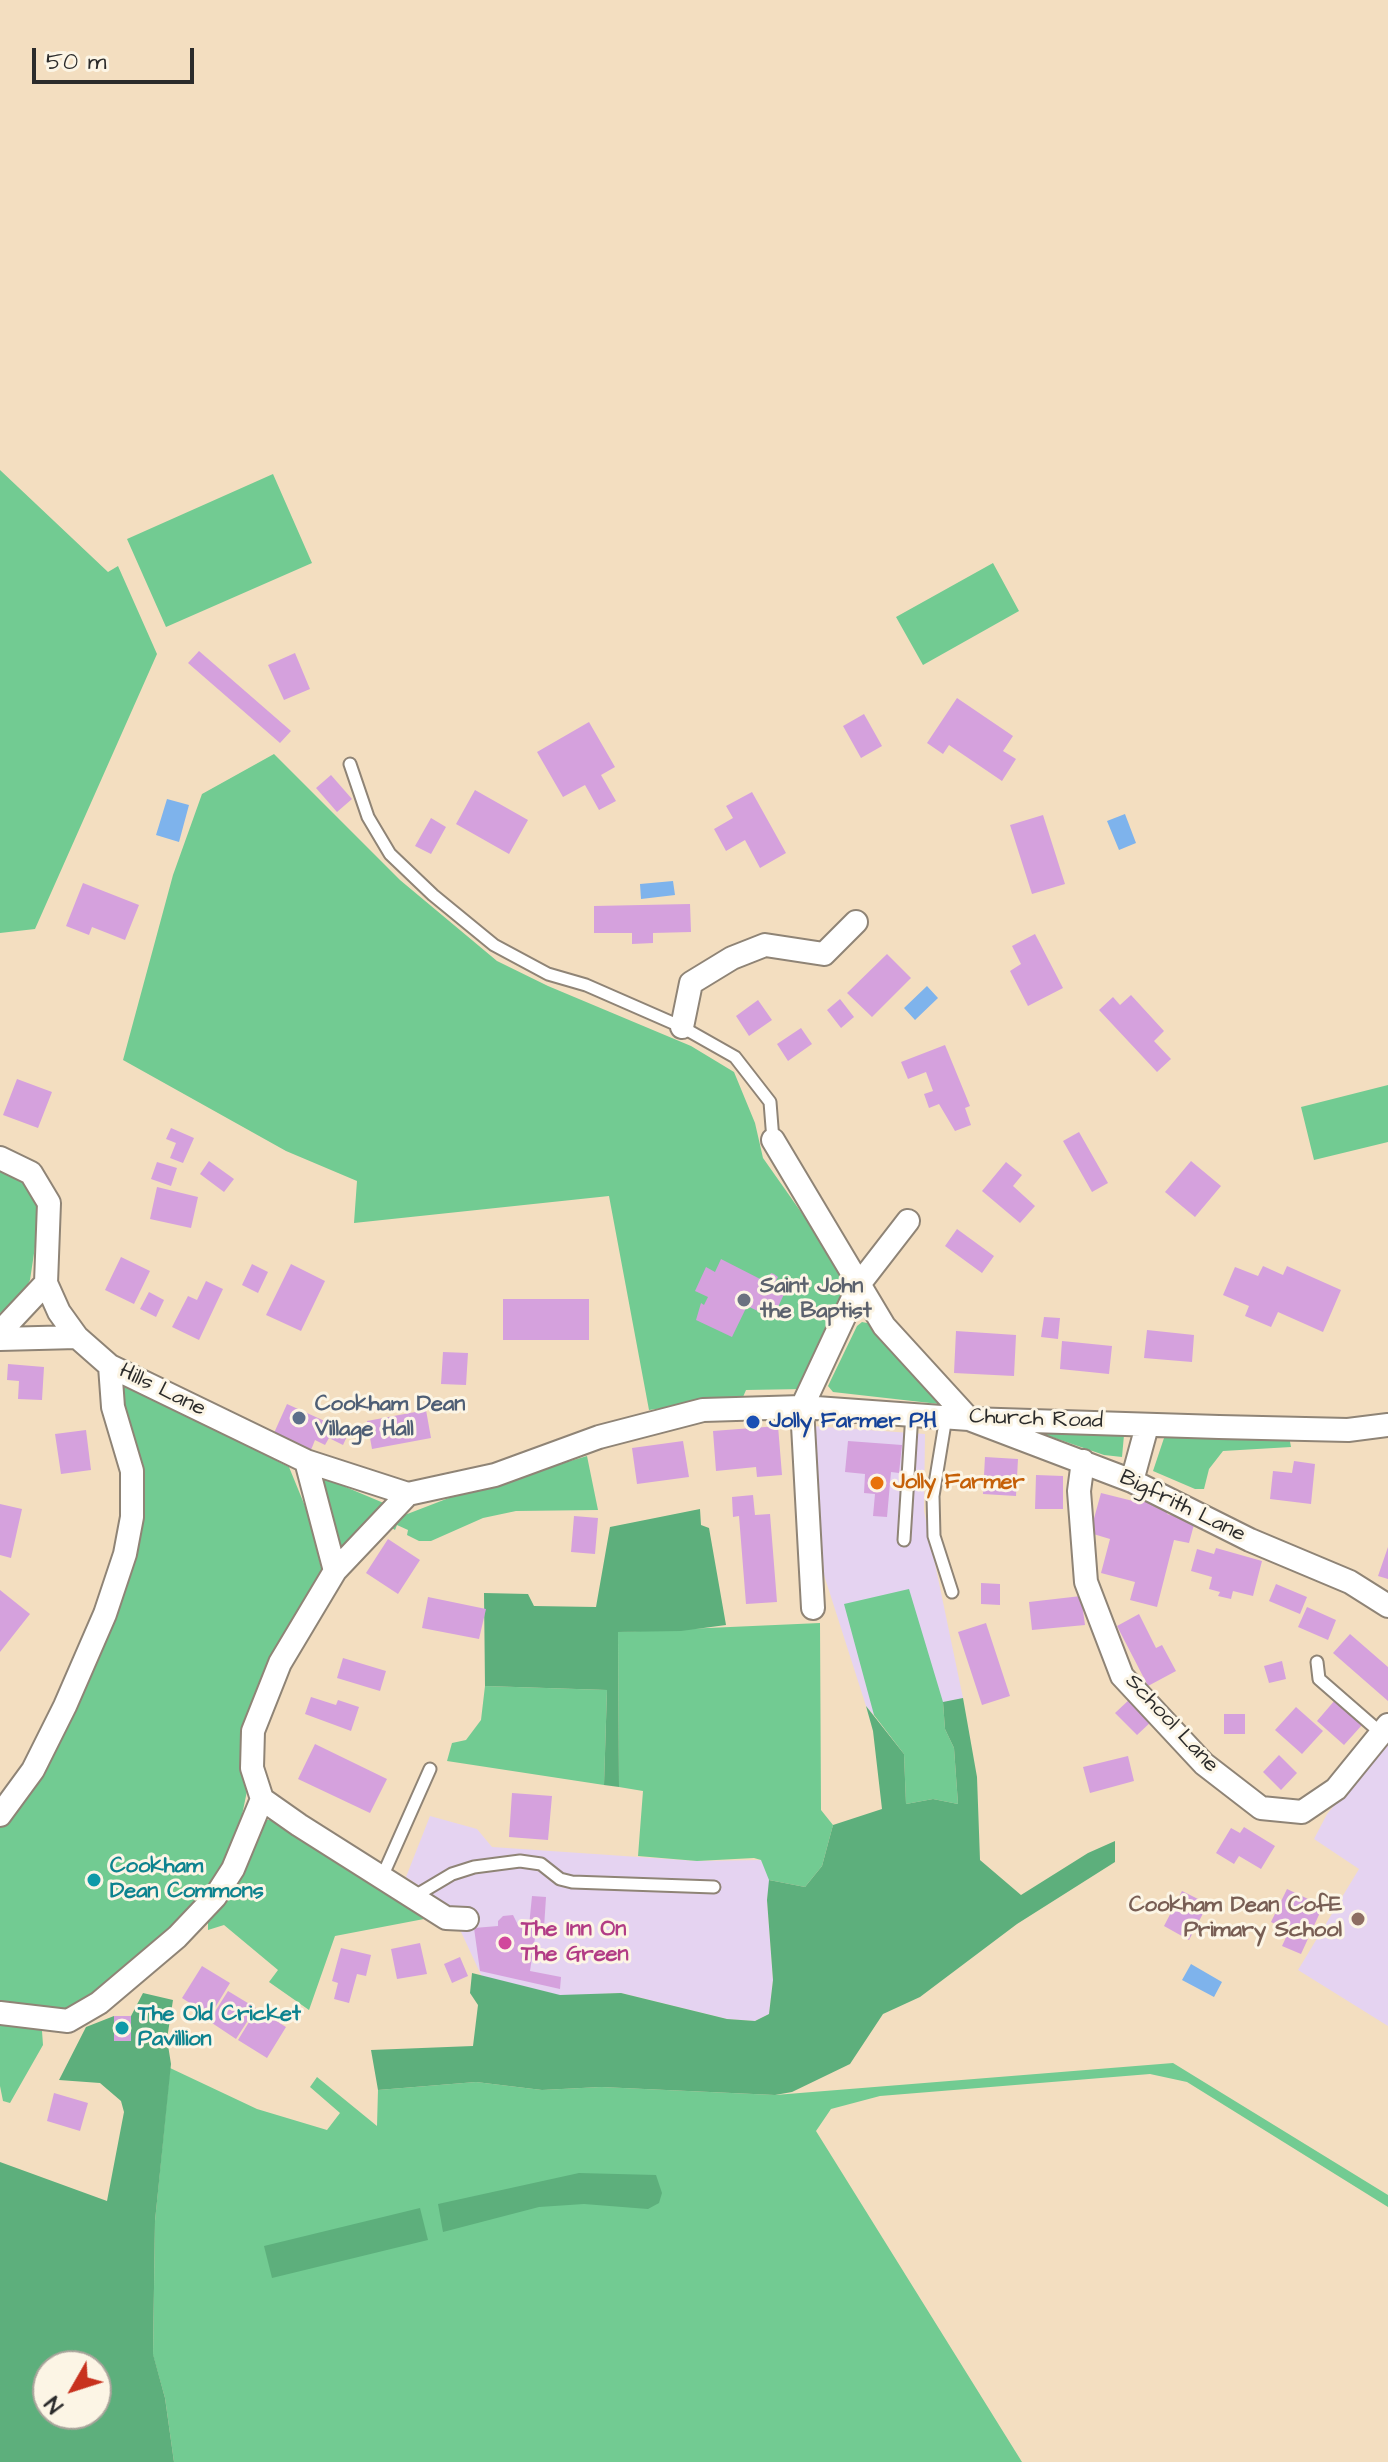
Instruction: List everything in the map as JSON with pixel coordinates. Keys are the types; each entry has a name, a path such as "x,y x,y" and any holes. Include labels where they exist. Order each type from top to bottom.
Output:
{"street":[{"path":"682,1027 691,983 732,958 765,945 824,954 856,922"},
{"path":"773,1140 884,1326 969,1419"},
{"name":"Hills Lane","path":"0,1158 31,1173 49,1203 46,1283 59,1312 77,1337 110,1366 306,1461 408,1494"},
{"path":"813,1608 802,1407 860,1283 908,1221"},
{"path":"0,1332 46,1283"},
{"path":"0,1339 77,1337"},
{"path":"0,1815 33,1770 65,1706 105,1614 125,1554 132,1517 132,1471 113,1407 110,1366"},
{"name":"Church Road","path":"408,1494 495,1475 599,1437 703,1410 802,1407 912,1412 969,1419 1147,1426 1348,1430 1388,1425"},
{"name":"Bigfrith Lane","path":"969,1419 1132,1481 1250,1540 1350,1582 1388,1606"},
{"path":"1132,1481 1147,1426"},
{"path":"306,1461 335,1571"},
{"name":"School Lane","path":"1083,1461 1079,1491 1086,1582 1122,1676 1204,1764 1261,1808 1302,1812 1336,1789 1384,1729"},
{"path":"408,1494 335,1571 280,1663 253,1731 252,1768 262,1799 446,1918 467,1919"},
{"path":"0,2013 68,2021 111,1993 177,1937 215,1897 233,1869 262,1799"}],"lane":[{"path":"350,764 368,817 390,854 433,895 494,945 548,974 586,985 682,1027 735,1057 770,1102 773,1140"},
{"path":"904,1540 912,1412"},
{"path":"946,1416 933,1496 934,1536 952,1592"},
{"path":"1317,1662 1319,1679 1384,1729"},
{"path":"382,1877 430,1769"},
{"path":"415,1896 463,1870 520,1861 541,1864 560,1879 572,1882 714,1887"}],"shaded area":[{"path":"812,1426 925,1434 924,1511 963,1698 881,1716 874,1715 866,1706 824,1575"},
{"name":"Cookham Dean CofE Primary School","path":"1388,1743 1388,2026 1298,1970 1359,1869 1314,1839 1327,1814"},
{"path":"430,1816 477,1829 492,1847 697,1861 761,1860 770,1878 767,1900 773,1980 769,2014 755,2021 727,2019 621,1993 560,1996 482,1977 449,1906 406,1877"}],"green space":[{"path":"0,470 108,572 118,566 157,654 35,929 0,933"},
{"path":"273,474 312,563 166,627 127,539"},
{"path":"993,563 1019,611 923,665 896,617"},
{"path":"274,754 400,880 497,961 548,986 691,1046 734,1072 755,1123 763,1158 844,1273 850,1296 803,1389 746,1390 743,1397 649,1410 609,1196 354,1223 357,1181 286,1151 123,1060 173,875 202,794"},
{"path":"1388,1085 1388,1142 1314,1160 1301,1107"},
{"path":"0,1167 28,1185 41,1207 30,1280 22,1296 0,1313"},
{"path":"862,1322 872,1324 942,1398 939,1404 833,1392 828,1386 857,1326"},
{"path":"129,1385 289,1467 307,1511 323,1575 266,1670 241,1734 247,1791 240,1825 231,1857 200,1904 86,2002 63,2012 0,2007 0,1825 130,1560 132,1451 121,1389"},
{"path":"1043,1428 1124,1435 1122,1457 1104,1455 1043,1434"},
{"path":"1166,1432 1289,1436 1291,1447 1223,1451 1209,1469 1204,1489 1195,1489 1153,1471"},
{"path":"587,1456 598,1510 516,1511 483,1518 431,1541 419,1541 407,1535 408,1530 397,1525 395,1530 384,1523 454,1496"},
{"path":"322,1477 386,1504 341,1554"},
{"path":"700,1509 701,1525 709,1528 726,1625 681,1631 618,1632 619,1787 604,1785 607,1690 485,1686 484,1593 528,1594 534,1606 596,1607 610,1527"},
{"path":"909,1589 943,1702 945,1729 954,1748 958,1804 933,1799 906,1804 904,1754 874,1715 844,1604"},
{"path":"820,1623 821,1810 833,1825 822,1866 805,1887 769,1880 761,1860 754,1858 697,1861 638,1856 643,1791 619,1787 618,1632"},
{"path":"485,1686 607,1690 604,1785 447,1761 452,1743 466,1740 481,1720"},
{"path":"963,1698 977,1777 980,1860 1021,1895 1088,1853 1115,1841 1115,1862 1017,1924 920,1997 883,2014 850,2064 792,2092 775,2095 601,2087 542,2090 476,2082 378,2090 371,2050 473,2046 478,2005 470,1993 472,1973 560,1995 621,1993 727,2019 755,2021 769,2014 773,1980 767,1900 769,1880 805,1887 822,1866 833,1825 882,1809 873,1731 866,1706 904,1754 906,1804 933,1799 958,1804 954,1748 945,1729 943,1702"},
{"path":"264,1820 276,1820 368,1878 424,1919 335,1936 309,2010 269,1982 278,1970 224,1925 208,1930 208,1919"},
{"path":"143,1993 173,2000 167,2039 171,2064 155,2221 153,2354 165,2398 174,2462 0,2462 0,2162 107,2201 124,2112 121,2101 100,2083 59,2080 86,2027 114,2016 114,2040 131,2040 131,2016"},
{"path":"0,2019 29,2022 42,2031 43,2045 10,2103 3,2101 0,2086"},
{"path":"1173,2063 1388,2195 1388,2207 1187,2082 1150,2074 880,2096 831,2109 816,2131 1022,2462 174,2462 165,2398 153,2355 155,2221 170,2068 257,2109 327,2130 340,2113 310,2087 317,2077 377,2126 378,2090 476,2082 542,2090 601,2087 775,2095"},
{"path":"579,2173 656,2175 662,2193 659,2203 648,2209 584,2204 539,2207 443,2232 438,2204"},
{"path":"420,2208 428,2240 272,2278 264,2246"}],"water":[{"path":"167,799 189,805 179,842 156,835"},
{"path":"1125,814 1136,843 1119,850 1107,821"},
{"path":"673,881 675,895 641,899 640,884"},
{"path":"927,986 938,998 915,1020 904,1008"},
{"path":"1191,1964 1222,1982 1214,1997 1182,1980"}],"building":[{"path":"199,651 291,731 280,743 188,663"},
{"path":"295,653 310,689 284,700 268,665"},
{"path":"957,698 1013,736 1003,751 1016,759 1002,781 949,745 943,754 927,743"},
{"path":"864,714 882,746 861,758 843,726"},
{"path":"589,722 615,767 601,775 616,801 599,810 585,785 563,797 537,752"},
{"path":"331,775 352,799 337,812 316,788"},
{"path":"475,790 528,820 509,854 456,824"},
{"path":"752,792 786,853 760,868 745,840 726,851 714,829 733,818 726,806"},
{"path":"1043,815 1065,884 1032,894 1010,825"},
{"path":"431,818 446,827 431,854 415,846"},
{"path":"83,883 139,905 125,940 92,927 89,935 66,926"},
{"path":"690,904 691,932 653,933 653,943 632,944 632,933 594,933 594,906"},
{"path":"1035,934 1063,988 1028,1006 1010,971 1021,964 1012,946"},
{"path":"887,954 911,978 872,1017 847,993"},
{"path":"1131,995 1164,1031 1154,1041 1171,1059 1157,1072 1099,1010 1113,997 1120,1005"},
{"path":"840,999 854,1017 841,1028 827,1010"},
{"path":"758,1000 772,1020 749,1036 736,1016"},
{"path":"801,1028 812,1044 788,1061 777,1044"},
{"path":"945,1045 970,1106 965,1108 971,1125 955,1131 939,1104 929,1108 924,1094 933,1091 926,1072 908,1079 901,1062"},
{"path":"17,1079 52,1092 38,1128 3,1115"},
{"path":"171,1128 194,1138 183,1163 170,1158 176,1143 166,1139"},
{"path":"1079,1132 1108,1183 1092,1192 1063,1141"},
{"path":"209,1161 234,1179 224,1192 200,1174"},
{"path":"1191,1161 1221,1186 1195,1217 1165,1192"},
{"path":"157,1162 177,1168 171,1186 151,1179"},
{"path":"1006,1162 1022,1175 1013,1186 1035,1206 1020,1223 982,1191"},
{"path":"157,1187 198,1197 191,1228 150,1219"},
{"path":"957,1229 994,1256 982,1273 945,1246"},
{"path":"121,1257 150,1271 134,1304 105,1290"},
{"name":"Saint John the Baptist","path":"721,1259 766,1282 771,1273 774,1274 778,1277 773,1286 785,1292 773,1318 747,1306 732,1337 696,1320 701,1303 704,1305 708,1297 695,1291 706,1267 715,1272"},
{"path":"252,1264 268,1272 258,1293 242,1285"},
{"path":"291,1264 325,1281 301,1331 266,1315"},
{"path":"1263,1266 1283,1275 1287,1266 1341,1290 1323,1332 1278,1312 1271,1327 1245,1316 1249,1306 1223,1295 1235,1267 1258,1276"},
{"path":"206,1281 223,1289 199,1340 172,1327 188,1296 197,1300"},
{"path":"149,1292 164,1300 156,1317 140,1309"},
{"path":"503,1299 589,1299 589,1340 503,1340"},
{"path":"1044,1317 1060,1318 1058,1339 1041,1337"},
{"path":"1147,1330 1194,1335 1192,1362 1144,1358"},
{"path":"956,1331 1016,1335 1014,1376 954,1373"},
{"path":"1062,1341 1112,1346 1109,1374 1060,1369"},
{"path":"443,1352 468,1353 466,1385 441,1384"},
{"path":"8,1364 44,1367 42,1400 18,1399 19,1381 7,1380"},
{"name":"Cookham Dean Village Hall","path":"287,1404 349,1432 343,1445 329,1438 325,1445 315,1440 311,1450 274,1433"},
{"path":"426,1410 431,1438 372,1449 367,1421"},
{"path":"778,1426 782,1475 757,1477 756,1467 716,1471 713,1431"},
{"path":"86,1430 91,1470 61,1474 55,1434"},
{"path":"683,1441 689,1477 637,1484 632,1448"},
{"name":"Jolly Farmer","path":"848,1441 902,1445 899,1473 891,1472 887,1517 873,1516 875,1494 864,1493 865,1474 845,1472"},
{"path":"985,1457 1018,1459 1016,1496 983,1494"},
{"path":"1294,1461 1315,1464 1311,1504 1270,1499 1273,1471 1292,1473"},
{"path":"1036,1475 1063,1476 1063,1509 1035,1509"},
{"path":"1101,1493 1137,1502 1138,1496 1169,1504 1167,1514 1195,1521 1189,1543 1174,1540 1157,1607 1130,1600 1135,1582 1101,1573 1110,1539 1090,1533"},
{"path":"753,1495 755,1515 770,1514 777,1602 746,1604 739,1516 733,1517 732,1497"},
{"path":"0,1504 22,1509 11,1558 0,1555"},
{"path":"574,1516 598,1518 595,1554 571,1552"},
{"path":"388,1539 420,1560 398,1594 366,1573"},
{"path":"1388,1547 1388,1579 1378,1576"},
{"path":"1216,1548 1262,1561 1253,1596 1233,1591 1231,1599 1218,1596 1220,1592 1209,1589 1212,1577 1191,1571 1197,1549 1214,1554"},
{"path":"981,1583 1000,1584 1000,1605 981,1604"},
{"path":"1276,1584 1307,1597 1300,1614 1269,1601"},
{"path":"0,1590 30,1614 0,1652"},
{"path":"1081,1596 1085,1625 1032,1630 1029,1602"},
{"path":"428,1597 486,1609 479,1639 422,1628"},
{"path":"1307,1607 1336,1620 1328,1640 1298,1627"},
{"path":"1139,1614 1156,1648 1162,1645 1176,1671 1148,1686 1117,1626"},
{"path":"986,1623 1010,1696 982,1705 958,1632"},
{"path":"1350,1634 1388,1667 1388,1701 1333,1653"},
{"path":"343,1658 386,1671 380,1691 337,1678"},
{"path":"1282,1661 1286,1679 1269,1683 1264,1666"},
{"path":"311,1697 336,1705 338,1700 359,1707 351,1731 305,1714"},
{"path":"1131,1698 1152,1721 1137,1735 1115,1713"},
{"path":"1335,1700 1362,1725 1344,1745 1317,1721"},
{"path":"1296,1707 1323,1731 1302,1754 1275,1730"},
{"path":"1224,1714 1245,1714 1245,1734 1224,1734"},
{"path":"315,1744 387,1779 370,1813 298,1779"},
{"path":"1279,1755 1297,1773 1281,1790 1263,1772"},
{"path":"1128,1756 1134,1781 1090,1793 1083,1767"},
{"path":"512,1793 552,1796 548,1840 509,1837"},
{"path":"1244,1827 1275,1846 1261,1869 1239,1856 1234,1864 1216,1853 1231,1828 1240,1833"},
{"path":"1287,1889 1323,1906 1301,1954 1282,1946 1289,1931 1271,1922"},
{"path":"1182,1891 1208,1904 1189,1940 1164,1926"},
{"name":"The Inn On The Green","path":"532,1896 546,1897 544,1928 532,1926 536,1931 530,1971 561,1977 560,1989 480,1971 474,1928 498,1926 503,1916 513,1915 518,1925 529,1926"},
{"path":"420,1943 427,1974 397,1979 391,1949"},
{"path":"341,1948 371,1955 366,1976 357,1974 349,2003 334,1999 338,1983 332,1981"},
{"path":"460,1957 468,1976 452,1983 444,1964"},
{"path":"202,1966 230,1983 210,2016 182,1998"},
{"path":"228,1991 256,2008 236,2039 209,2021"},
{"path":"257,2009 286,2027 267,2058 238,2040"},
{"name":"The Old Cricket Pavillion","path":"114,2016 131,2016 131,2041 114,2041"},
{"path":"54,2093 88,2103 80,2131 47,2121"}],"place":[{"name":"Saint John the Baptist","path":"744,1300"},
{"name":"Cookham Dean Village Hall","path":"299,1418"},
{"name":"Jolly Farmer PH","path":"753,1422"},
{"name":"Jolly Farmer","path":"877,1483"},
{"name":"Cookham Dean Commons","path":"94,1880"},
{"name":"Cookham Dean CofE Primary School","path":"1358,1919"},
{"name":"The Inn On The Green","path":"505,1943"},
{"name":"The Old Cricket Pavillion","path":"122,2028"}]}
